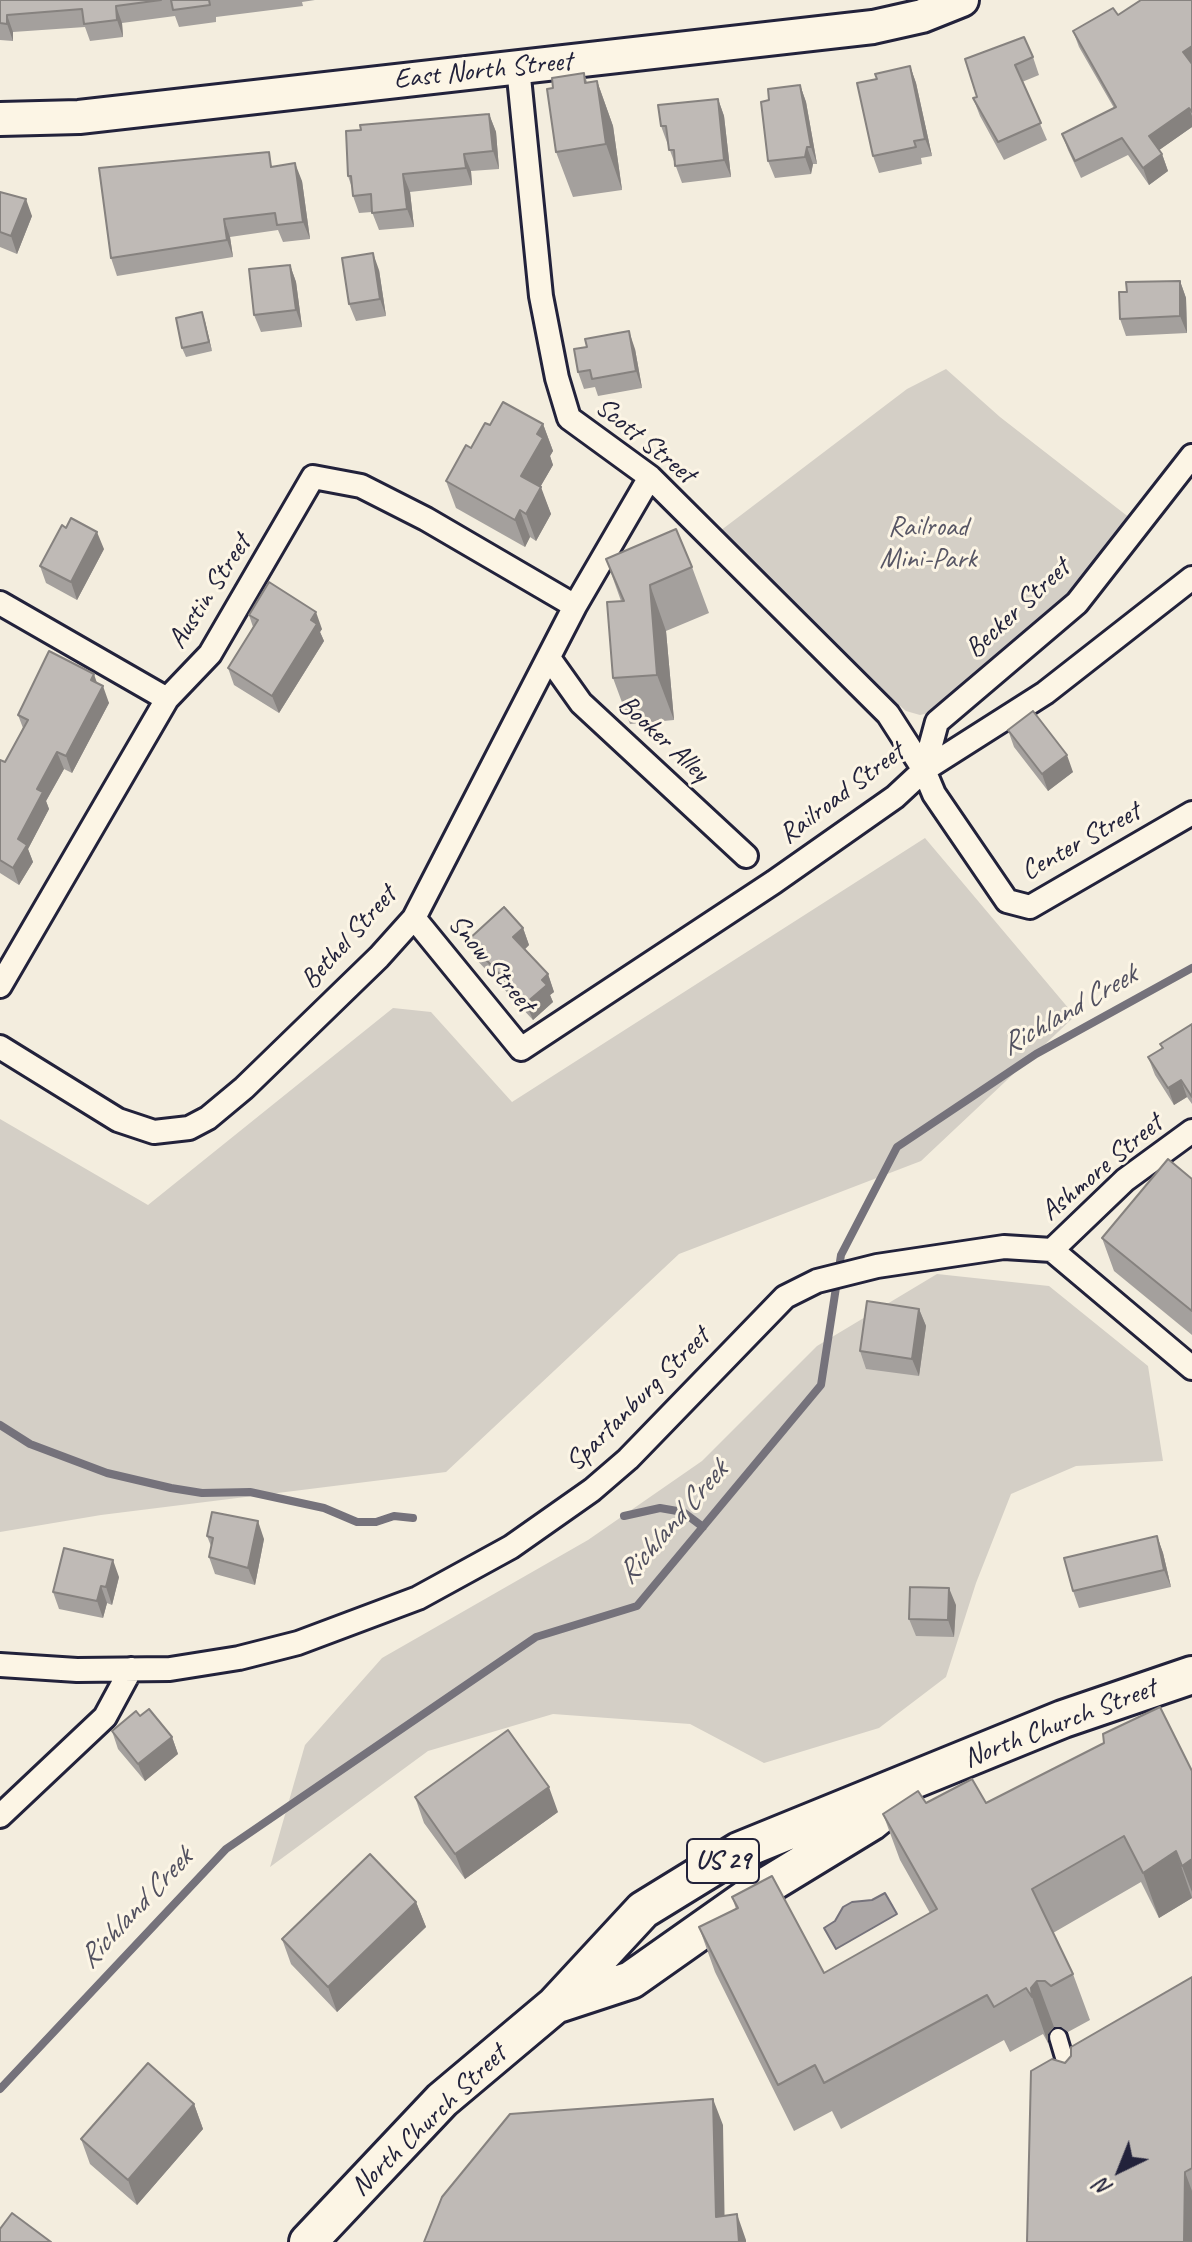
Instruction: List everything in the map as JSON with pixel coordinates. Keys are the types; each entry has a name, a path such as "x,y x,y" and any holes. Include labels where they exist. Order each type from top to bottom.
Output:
{"main road":[{"name":"East North Street","path":"0,119 79,117 873,27 922,16 962,0"},
{"name":"North Church Street","path":"308,2242 442,2100 555,2005 643,1910 739,1851 1063,1719 1192,1675"},
{"name":"North Church Street","path":"555,2005 631,1980 753,1894 871,1822 928,1774"},
{"path":"669,1953 661,1932 677,1915 744,1874 820,1819"}],"street":[{"name":"Scott Street","path":"518,67 541,296 569,418 650,477 888,714 924,770"},
{"name":"Becker Street","path":"924,770 937,722 1077,603 1192,456"},
{"name":"Austin Street","path":"0,986 167,699 210,654 313,477 361,486 426,519 575,606"},
{"name":"Bethel Street","path":"0,1047 136,1129 175,1132 189,1128 208,1118 244,1088 379,957 414,918 575,606 650,477"},
{"name":"Railroad Street","path":"521,1049 774,882 895,797 924,770 1045,693 1192,578"},
{"path":"0,603 167,699"},
{"name":"Booker Alley","path":"549,658 581,703 746,856"},
{"name":"Center Street","path":"924,770 934,794 1007,901 1030,907 1192,813"},
{"name":"Snow Street","path":"414,918 521,1049"},
{"name":"Ashmore Street","path":"1052,1250 1125,1180 1192,1131"},
{"name":"Spartanburg Street","path":"0,1665 77,1670 170,1669 239,1658 298,1643 362,1621 464,1575 592,1490 628,1459 765,1314 785,1297 817,1281 877,1266 1004,1247 1052,1250"},
{"path":"1052,1250 1192,1368"},
{"path":"0,1816 105,1717 131,1669"},
{"path":"1058,2037 1073,2086"}],"green space":[{"name":"Railroad Mini-Park","path":"946,369 1000,417 1135,522 1046,622 933,712 920,715 906,711 884,692 720,531 907,389"},
{"path":"925,838 1075,1016 921,1161 679,1254 446,1472 101,1515 0,1532 0,1119 148,1205 393,1008 431,1012 512,1102"},
{"path":"937,1274 1049,1286 1148,1366 1163,1461 1076,1466 1011,1494 976,1583 946,1677 879,1728 764,1763 690,1724 553,1714 428,1751 270,1867 305,1745 382,1658 588,1540 702,1461 817,1346"}],"shaded area":[{"path":"885,1893 897,1914 836,1949 824,1928 835,1921 843,1907 852,1902 872,1900"}],"building":[{"path":"0,0 161,0 116,6 117,20 84,24 82,9 7,15 7,24 0,23"},
{"path":"171,0 209,0 210,5 173,10"},
{"path":"1141,0 1192,0 1192,46 1183,52 1192,64 1192,112 1189,108 1149,136 1162,154 1143,168 1122,138 1075,161 1062,134 1116,107 1073,31 1113,8 1118,15"},
{"path":"1024,37 1033,57 1015,65 1041,123 998,142 973,98 977,97 965,59"},
{"path":"910,66 925,139 914,141 916,147 873,156 857,83 877,79 875,74"},
{"path":"584,73 585,83 597,81 606,144 556,152 547,89 553,88 552,78"},
{"path":"800,85 811,147 807,147 805,157 768,161 761,102 769,100 768,89"},
{"path":"718,99 724,160 675,166 674,150 669,150 666,126 661,126 658,105"},
{"path":"489,114 493,151 464,154 466,168 403,174 407,209 372,213 371,194 353,196 351,176 348,176 346,131 361,130 360,125"},
{"path":"269,152 271,167 295,163 303,222 277,225 275,213 224,219 227,240 111,258 99,168"},
{"path":"0,192 26,199 11,236 0,232"},
{"path":"373,253 380,299 349,304 342,258"},
{"path":"290,265 296,310 254,315 249,269"},
{"path":"1180,281 1180,316 1120,319 1119,292 1127,292 1126,282"},
{"path":"202,312 209,342 182,348 176,318"},
{"path":"629,331 636,371 592,379 590,370 578,372 574,349 587,347 585,339"},
{"path":"503,402 543,424 537,434 543,438 521,476 541,487 526,514 520,510 515,520 446,481 466,445 471,448 485,423 490,425"},
{"path":"71,518 97,532 71,582 40,566 62,525 66,528"},
{"path":"676,529 692,567 650,585 657,675 613,678 607,602 624,601 606,559"},
{"path":"269,582 316,612 311,620 317,624 272,696 228,668 258,620 249,615"},
{"path":"49,651 94,674 91,680 103,686 66,756 57,752 37,789 43,792 18,839 27,845 13,868 0,860 0,760 5,762 28,720 18,715"},
{"path":"1033,711 1067,755 1042,774 1008,730"},
{"path":"504,907 523,928 513,937 548,974 542,980 547,985 526,1003 468,940"},
{"path":"1192,1024 1192,1097 1181,1080 1168,1088 1148,1057 1163,1048 1160,1044"},
{"path":"1168,1159 1192,1179 1192,1311 1102,1238"},
{"path":"867,1301 919,1309 912,1359 860,1351"},
{"path":"212,1512 258,1521 248,1568 209,1557 213,1538 207,1536"},
{"path":"1157,1536 1164,1570 1073,1591 1064,1558"},
{"path":"64,1548 113,1560 106,1587 101,1586 97,1601 53,1592"},
{"path":"910,1587 949,1588 948,1620 909,1619"},
{"path":"1160,1707 1192,1771 1192,1859 1182,1866 1176,1851 1143,1873 1124,1836 1032,1889 1073,1974 1051,1986 1045,1981 1037,1981 1031,1988 1032,1997 1026,1988 994,2007 987,1995 824,2083 815,2065 778,2085 699,1927 738,1908 732,1897 772,1876 824,1973 937,1909 883,1814 918,1791 926,1803 972,1779 986,1803 1104,1743 1103,1734"},
{"path":"149,1709 172,1737 138,1764 112,1731 136,1711 140,1716"},
{"path":"508,1730 549,1787 455,1854 415,1797"},
{"path":"370,1854 416,1902 328,1987 282,1939"},
{"path":"1192,1977 1192,2168 1185,2172 1184,2242 1027,2242 1031,2071 1052,2059 1065,2063 1071,2056 1071,2047"},
{"path":"148,2063 194,2104 128,2180 81,2139"},
{"path":"713,2099 716,2217 737,2214 739,2242 424,2242 442,2197 510,2114"},
{"path":"12,2213 51,2242 0,2242 0,2229"}],"waterway":[{"name":"Richland Creek","path":"0,2089 226,1849 536,1637 637,1606 821,1385 841,1255 897,1147 1036,1054 1192,968"},
{"path":"0,1425 30,1444 107,1473 171,1488 202,1493 250,1492 324,1508 357,1522 376,1522 394,1516 413,1518"},
{"path":"624,1516 660,1508 683,1512 703,1527"}]}
